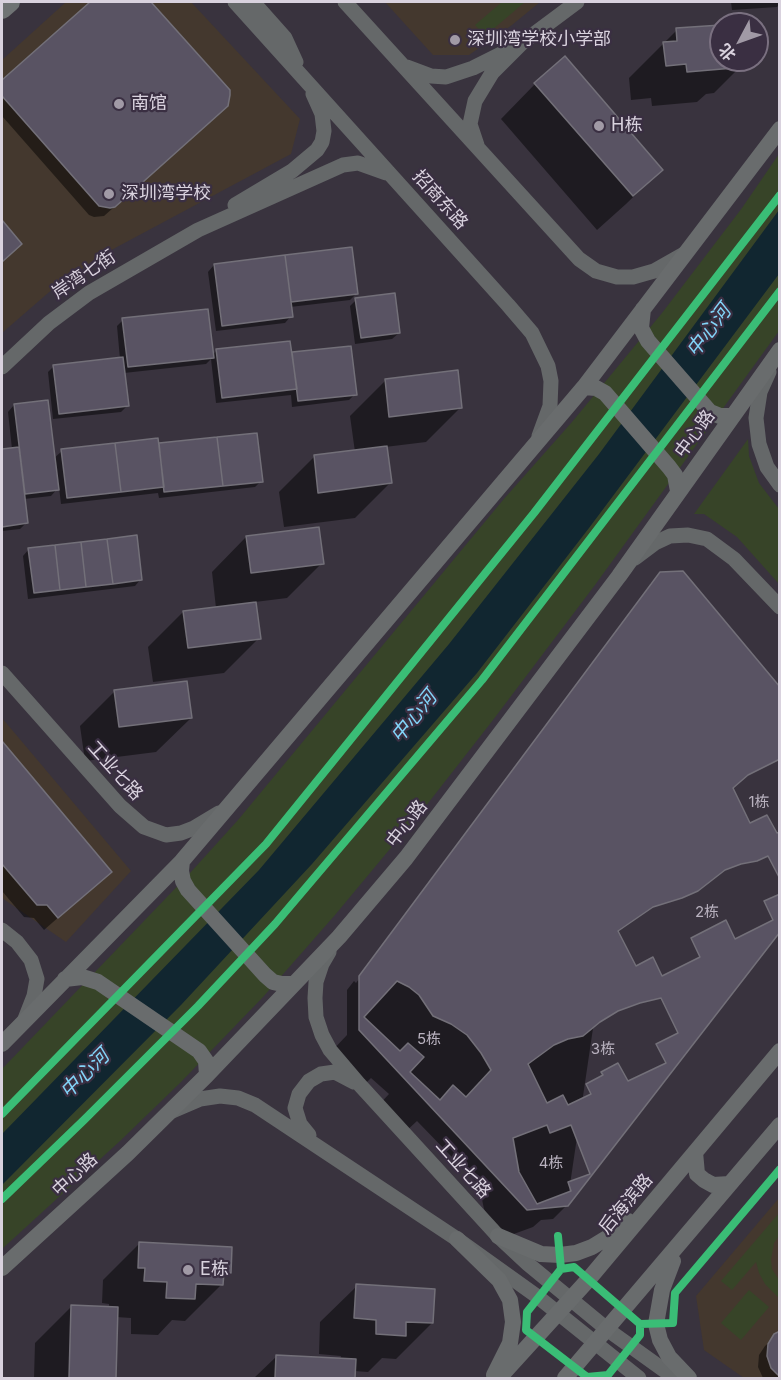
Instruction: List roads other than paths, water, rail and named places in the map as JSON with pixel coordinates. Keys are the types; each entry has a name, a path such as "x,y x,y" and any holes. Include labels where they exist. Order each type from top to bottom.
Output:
{"main road":[{"path":"2,9 10,2"},
{"path":"2,1044 182,861 584,387 780,129"},
{"path":"643,308 641,328 648,341 710,412 720,416 733,416"},
{"name":"中心路","path":"2,1268 128,1153 207,1075 339,937 436,820 619,576 778,352"},
{"path":"584,387 596,388 605,393 669,466 675,475 678,491"},
{"path":"182,861 183,881 188,890 265,975 273,982 294,984"},
{"path":"65,979 82,977 98,982 199,1052 206,1061 207,1075"},
{"name":"后海滨路","path":"498,1378 571,1300 780,1051"},
{"path":"565,1378 780,1125"},
{"path":"695,1152 697,1173 704,1180 713,1185 730,1184"},
{"path":"498,1236 541,1254 576,1253 610,1236 659,1196"},
{"path":"685,1238 667,1274 657,1308 656,1324 660,1340 669,1357 689,1378"},
{"path":"457,1239 499,1280 510,1300 513,1322 510,1343 491,1378"}],"street":[{"name":"招商东路","path":"235,2 532,333 549,366 551,381 547,418 531,449"},
{"path":"198,230 239,201 292,171 317,150 322,142 324,131 322,114 316,97 285,38 253,2"},
{"path":"345,2 579,259 597,271 617,277 633,277 654,272 686,252"},
{"path":"479,150 470,124 475,101 492,73 522,43 577,2"},
{"path":"405,66 431,76 446,77 473,68 522,43"},
{"path":"198,230 343,165 358,163 392,176"},
{"name":"岸湾七街","path":"2,367 49,322 89,293 198,230"},
{"path":"778,352 760,392 756,418 759,444 767,467 780,485"},
{"path":"619,576 639,555 655,543 670,536 688,535 707,539 719,547 734,559 780,607"},
{"name":"工业七路","path":"2,673 120,806 144,827 166,835 181,833 224,810"},
{"path":"2,930 17,942 31,960 37,979 34,996 24,1022"},
{"name":"工业七路","path":"339,937 322,963 315,982 316,1017 330,1050 498,1236 608,1330 675,1378"},
{"path":"316,1143 300,1124 295,1108 299,1094 309,1081 321,1074 335,1072 359,1084"},
{"path":"169,1112 200,1099 220,1096 238,1098 255,1105 316,1143 457,1239 639,1378"}],"water":[{"name":"中心河","path":"779,210 779,274 477,673 312,864 181,1005 2,1185 2,1134 259,870 449,644 599,454"}],"place":[{"name":"深圳湾学校小学部","path":"455,40"},
{"name":"南馆","path":"119,104"},
{"name":"H栋","path":"599,126"},
{"name":"深圳湾学校","path":"109,194"},
{"name":"E栋","path":"188,1270"}]}
